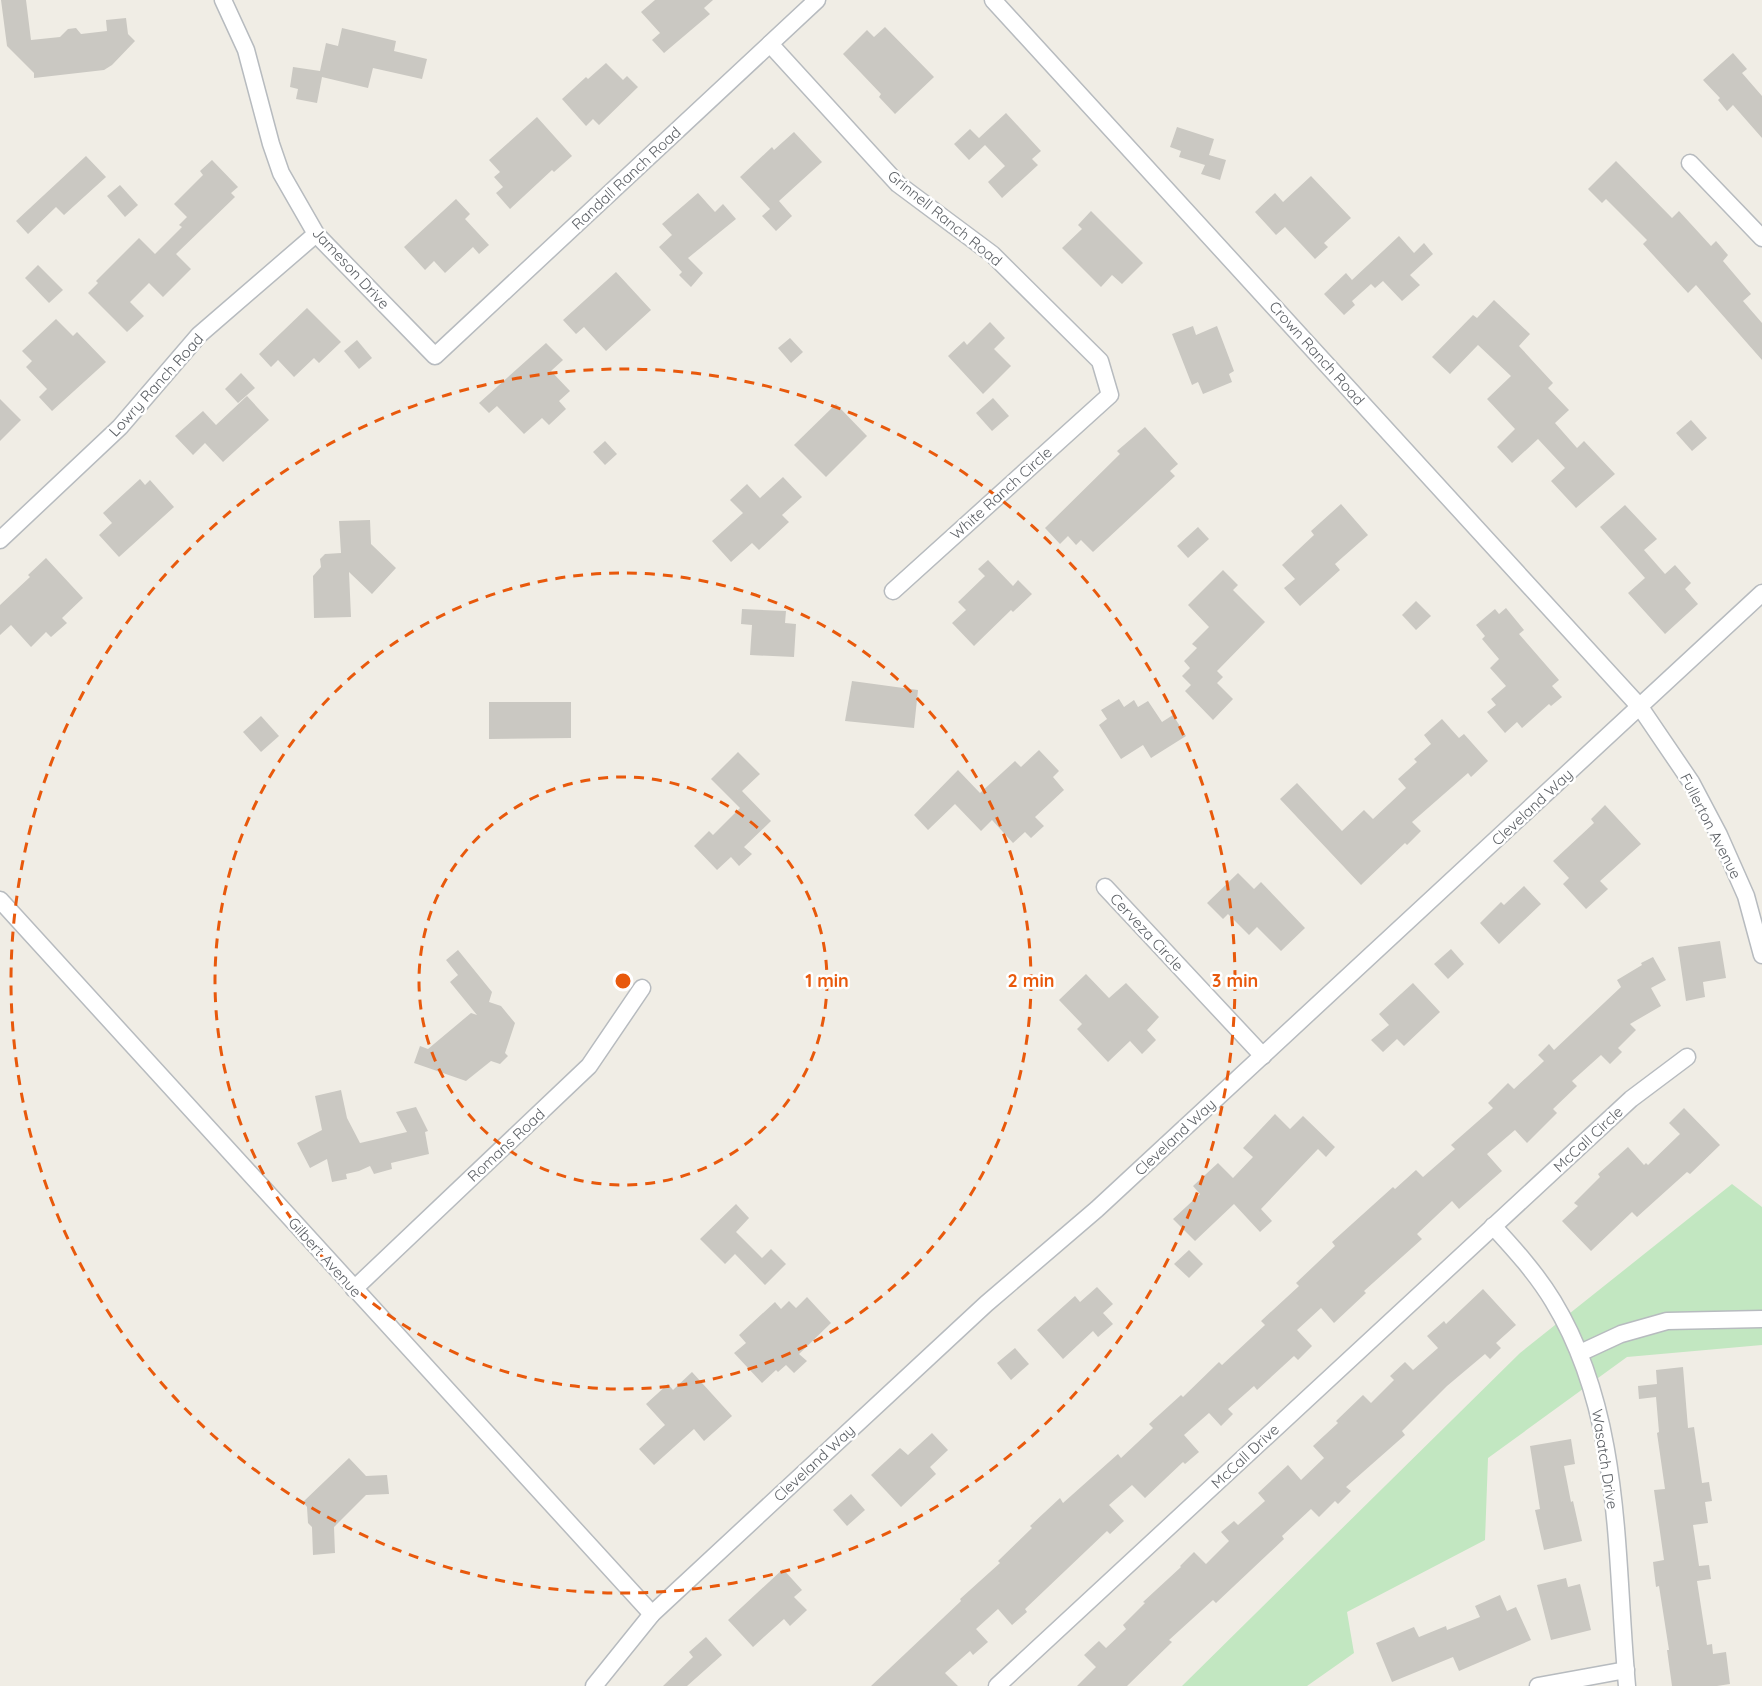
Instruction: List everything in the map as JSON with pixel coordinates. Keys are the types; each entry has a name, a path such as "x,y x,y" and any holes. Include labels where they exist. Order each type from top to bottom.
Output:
{"street":[{"name":"Jameson Drive","path":"223,0 246,50 271,144 281,172 316,234 435,356"},
{"name":"Randall Ranch Road","path":"435,356 817,0"},
{"name":"Crown Ranch Road","path":"993,0 1640,707"},
{"name":"Grinnell Ranch Road","path":"770,44 898,184 993,254 1100,361 1110,395"},
{"path":"1690,163 1762,238"},
{"name":"Lowry Ranch Road","path":"0,540 120,427 199,335 316,234"},
{"name":"White Ranch Circle","path":"893,591 1110,395"},
{"name":"Cleveland Way","path":"594,1686 652,1614 986,1304 1097,1209 1762,593"},
{"name":"Fullerton Avenue","path":"1640,707 1691,782 1719,835 1746,896 1762,955"},
{"name":"Cerveza Circle","path":"1105,887 1263,1056"},
{"name":"Gilbert Avenue","path":"0,900 652,1614"},
{"name":"Romans Road","path":"354,1289 589,1066 642,988"},
{"name":"McCall Circle","path":"1493,1226 1631,1099 1687,1058"},
{"name":"Wasatch Drive","path":"1493,1226 1525,1260 1547,1293 1580,1353 1600,1416 1612,1481 1627,1678"},
{"name":"McCall Drive","path":"997,1686 1493,1226"},
{"path":"1580,1353 1620,1334 1667,1321 1762,1319"},
{"path":"1538,1686 1627,1678"}],"green space":[{"path":"1732,1184 1762,1207 1762,1345 1627,1357 1488,1458 1485,1540 1347,1612 1354,1653 1307,1686 1182,1686 1520,1353"}],"building":[{"path":"1,0 26,0 31,40 60,37 68,29 76,28 81,34 107,31 106,20 126,18 128,34 135,41 112,65 104,70 34,78 34,73 7,46"},
{"path":"655,0 713,0 704,8 710,14 664,53 652,40 660,33 641,12"},
{"path":"885,27 934,77 895,114 879,97 881,94 843,54 867,30 874,37"},
{"path":"342,28 396,41 394,51 427,59 422,79 373,68 368,88 322,77 317,103 296,99 298,89 290,87 293,67 320,71 326,43 338,46"},
{"path":"1733,53 1747,69 1742,73 1762,96 1762,138 1733,105 1727,111 1718,100 1720,98 1703,80"},
{"path":"606,63 623,80 627,76 638,87 599,125 593,119 586,126 562,99 586,77 588,79"},
{"path":"1006,113 1041,151 1032,159 1038,165 1002,198 988,182 1005,166 985,145 969,160 954,144 970,129 979,138"},
{"path":"537,117 572,156 554,172 552,170 510,209 496,193 503,187 494,177 500,172 489,160"},
{"path":"1177,127 1214,139 1209,155 1226,160 1220,180 1201,174 1205,165 1179,157 1181,151 1170,147"},
{"path":"794,132 822,162 779,201 792,216 776,231 762,216 770,209 740,177 772,147 774,150"},
{"path":"86,156 106,177 64,215 56,207 28,234 16,221"},
{"path":"212,160 238,187 231,193 235,197 176,254 191,269 163,297 149,283 130,302 144,316 127,332 88,293 98,283 96,281 139,238 155,254 182,227 179,225 187,217 174,204 203,175 200,171"},
{"path":"1616,161 1672,218 1679,211 1711,246 1716,241 1728,255 1723,261 1751,294 1743,301 1762,323 1762,360 1696,285 1688,293 1643,244 1647,240 1606,199 1602,203 1588,189"},
{"path":"1311,176 1351,218 1324,243 1328,247 1315,259 1285,227 1276,235 1255,212 1275,193 1283,202"},
{"path":"120,185 138,205 125,217 107,196"},
{"path":"698,193 715,212 723,204 736,219 688,258 703,273 691,287 679,275 682,272 659,247 672,235 662,224"},
{"path":"456,199 470,214 465,219 489,245 479,254 473,247 445,273 434,261 425,270 404,247"},
{"path":"1091,211 1143,263 1122,284 1112,275 1101,287 1062,248 1082,229 1078,225"},
{"path":"1399,236 1414,253 1424,243 1433,254 1410,275 1420,285 1402,301 1383,281 1375,288 1371,284 1352,301 1355,305 1344,315 1324,294 1346,273 1352,280"},
{"path":"38,265 63,290 49,303 25,278"},
{"path":"616,272 651,310 606,351 584,327 576,334 563,320"},
{"path":"1494,300 1530,334 1519,346 1553,383 1548,388 1569,410 1555,423 1577,448 1584,441 1615,474 1576,508 1551,481 1565,468 1538,439 1512,463 1497,447 1515,429 1487,399 1511,376 1478,345 1450,374 1432,357 1473,315 1477,318"},
{"path":"307,308 341,342 319,363 314,358 294,377 278,360 271,367 259,354"},
{"path":"56,319 73,336 77,332 106,362 52,411 39,397 47,389 26,367 32,361 22,351"},
{"path":"990,322 1005,338 994,349 1011,366 983,394 948,356 964,341 967,345"},
{"path":"1193,326 1196,335 1217,326 1234,371 1229,374 1232,382 1203,394 1198,382 1192,385 1172,334"},
{"path":"790,338 803,352 791,363 778,348"},
{"path":"357,340 372,358 359,369 344,351"},
{"path":"546,343 563,360 551,371 570,391 559,401 566,409 549,425 542,418 524,434 497,406 489,413 479,403"},
{"path":"241,373 255,388 238,403 225,389"},
{"path":"247,396 269,420 223,462 205,443 193,455 175,436 203,411 216,425"},
{"path":"993,398 1009,416 992,431 976,413"},
{"path":"0,399 21,420 0,441"},
{"path":"836,404 867,436 826,477 794,445"},
{"path":"1691,420 1707,438 1692,451 1676,433"},
{"path":"1145,427 1178,464 1170,471 1175,476 1093,552 1081,540 1076,545 1068,536 1060,544 1045,528 1120,454 1117,451"},
{"path":"605,441 617,454 605,465 593,452"},
{"path":"783,477 802,497 782,515 789,522 759,550 752,543 731,562 712,541 743,513 730,500 747,484 760,498"},
{"path":"140,479 145,485 150,480 174,507 119,557 99,535 112,523 103,513"},
{"path":"1341,504 1368,535 1335,564 1340,570 1300,606 1284,588 1295,579 1282,565 1314,535 1311,531"},
{"path":"1625,505 1657,539 1644,550 1665,574 1675,565 1691,583 1685,589 1698,604 1665,634 1628,593 1645,578 1600,527"},
{"path":"370,520 371,544 396,568 372,594 349,572 351,617 314,618 313,576 321,567 320,559 325,554 341,553 339,521"},
{"path":"1198,527 1209,539 1188,558 1177,546"},
{"path":"46,558 83,598 62,618 67,623 51,637 46,632 31,647 11,625 0,635 0,605 30,577 28,575"},
{"path":"988,560 1013,586 1018,580 1032,594 1013,612 1011,610 974,646 952,623 966,610 958,602 985,576 978,569"},
{"path":"1223,570 1238,585 1233,590 1265,622 1217,671 1223,677 1217,683 1233,699 1213,720 1185,691 1191,685 1182,676 1190,668 1184,661 1197,648 1192,644 1209,627 1188,605"},
{"path":"1416,601 1431,616 1416,630 1402,615"},
{"path":"1506,608 1524,630 1519,634 1559,680 1552,686 1562,697 1551,706 1549,704 1522,728 1517,722 1505,733 1487,712 1496,705 1491,699 1506,686 1490,668 1499,659 1482,639 1485,636 1476,625 1495,609 1499,614"},
{"path":"742,609 786,611 785,623 796,624 794,657 750,655 752,625 741,624"},
{"path":"852,681 918,690 914,728 845,721"},
{"path":"1119,699 1124,707 1134,700 1138,707 1148,701 1162,722 1173,715 1186,736 1151,758 1143,745 1121,759 1099,725 1107,719 1101,710"},
{"path":"489,702 571,702 571,738 489,739"},
{"path":"261,716 279,736 261,752 243,732"},
{"path":"1442,719 1459,738 1464,734 1488,761 1471,777 1468,773 1412,822 1421,831 1361,885 1280,799 1297,783 1342,831 1364,810 1373,819 1406,788 1398,779 1417,762 1414,759 1431,744 1424,735"},
{"path":"1039,750 1059,771 1053,777 1064,790 1035,817 1044,826 1031,838 1025,832 1013,843 992,820 981,831 955,804 928,830 914,815 958,770 980,793 1015,761 1021,767"},
{"path":"738,752 760,774 742,791 771,821 744,847 752,854 739,866 731,857 717,870 694,846 709,831 713,835 740,808 711,779"},
{"path":"1605,805 1641,844 1600,881 1608,889 1586,909 1563,884 1569,878 1553,861 1594,823 1591,819"},
{"path":"1238,873 1254,889 1261,882 1305,928 1281,951 1257,927 1249,935 1228,914 1223,919 1207,903"},
{"path":"1524,886 1541,904 1499,944 1480,923 1501,902 1504,905"},
{"path":"1720,941 1726,978 1703,982 1705,997 1686,1001 1678,947"},
{"path":"1451,949 1464,964 1448,979 1434,964"},
{"path":"458,950 492,992 489,1002 501,1006 515,1023 505,1053 508,1056 500,1064 491,1061 466,1081 414,1063 420,1046 428,1049 471,1013 477,1015 450,982 458,975 446,960"},
{"path":"1653,957 1666,980 1651,988 1661,1006 1630,1024 1636,1030 1618,1048 1622,1052 1610,1064 1601,1055 1572,1081 1577,1086 1553,1109 1557,1113 1527,1143 1515,1130 1487,1154 1502,1171 1459,1209 1452,1201 1417,1234 1422,1239 1364,1291 1366,1293 1334,1323 1321,1308 1297,1330 1312,1346 1298,1360 1294,1356 1257,1390 1254,1386 1228,1409 1233,1414 1221,1426 1209,1413 1184,1435 1199,1452 1185,1464 1183,1462 1145,1498 1132,1485 1109,1505 1124,1521 1110,1534 1107,1531 1025,1609 1027,1612 1012,1625 998,1609 976,1629 988,1642 973,1655 970,1651 945,1673 958,1686 871,1686 1000,1563 998,1561 1032,1528 1030,1526 1060,1498 1063,1503 1118,1454 1121,1458 1153,1428 1149,1424 1181,1395 1183,1397 1219,1362 1222,1365 1265,1325 1261,1321 1299,1286 1296,1283 1335,1246 1332,1242 1393,1187 1395,1189 1416,1170 1423,1177 1455,1149 1451,1145 1493,1108 1488,1103 1508,1083 1514,1089 1544,1061 1538,1055 1549,1044 1554,1050 1621,987 1617,980"},
{"path":"1086,974 1109,998 1126,983 1159,1017 1147,1030 1156,1040 1142,1054 1130,1041 1108,1062 1077,1029 1082,1024 1059,1000"},
{"path":"1413,983 1440,1012 1404,1046 1397,1039 1383,1052 1371,1040 1389,1025 1379,1014"},
{"path":"341,1090 347,1118 360,1143 407,1132 396,1112 416,1107 428,1131 425,1132 429,1154 391,1163 392,1169 374,1174 370,1166 346,1174 347,1179 332,1182 327,1159 310,1168 297,1143 322,1130 315,1096"},
{"path":"1684,1108 1720,1145 1690,1174 1687,1172 1637,1217 1632,1212 1591,1251 1562,1221 1578,1206 1574,1203 1600,1177 1598,1174 1628,1147 1644,1165 1646,1163 1648,1165 1680,1134 1669,1123"},
{"path":"1275,1114 1290,1129 1303,1116 1335,1147 1326,1157 1318,1149 1261,1209 1272,1221 1260,1232 1234,1204 1195,1241 1173,1219 1200,1194 1193,1186 1218,1163 1233,1178 1253,1157 1243,1148"},
{"path":"736,1204 749,1218 736,1232 762,1258 771,1249 786,1264 765,1285 735,1254 725,1264 700,1239"},
{"path":"1189,1250 1203,1264 1189,1278 1174,1264"},
{"path":"1097,1287 1113,1304 1103,1313 1113,1324 1098,1337 1093,1331 1063,1359 1037,1330 1075,1296 1080,1302"},
{"path":"1483,1289 1516,1325 1496,1343 1501,1348 1490,1359 1485,1354 1447,1386 1402,1431 1405,1435 1346,1487 1351,1491 1338,1504 1335,1501 1319,1517 1311,1509 1282,1536 1284,1539 1216,1603 1213,1600 1169,1640 1172,1642 1127,1686 1077,1686 1096,1667 1084,1655 1099,1641 1106,1648 1126,1629 1123,1625 1145,1603 1143,1602 1194,1552 1206,1564 1229,1541 1221,1532 1234,1521 1238,1525 1265,1501 1258,1493 1288,1465 1301,1480 1324,1458 1313,1446 1338,1423 1336,1421 1363,1395 1371,1403 1394,1380 1390,1376 1405,1362 1413,1370 1438,1348 1427,1336 1444,1321 1446,1324"},
{"path":"807,1297 831,1323 799,1354 807,1361 794,1373 786,1365 778,1372 776,1370 762,1383 734,1353 746,1343 739,1335 775,1302 781,1309 789,1301 796,1308"},
{"path":"1015,1348 1029,1364 1011,1380 997,1363"},
{"path":"1683,1367 1688,1428 1694,1427 1702,1483 1709,1482 1712,1501 1705,1502 1708,1523 1693,1525 1699,1566 1709,1565 1711,1579 1697,1581 1707,1645 1712,1644 1713,1654 1726,1652 1730,1684 1717,1686 1672,1686 1667,1650 1669,1650 1653,1562 1664,1560 1654,1490 1665,1489 1657,1433 1659,1432 1656,1397 1639,1399 1638,1386 1657,1384 1656,1370"},
{"path":"692,1372 732,1416 704,1441 694,1429 654,1465 639,1449 665,1425 646,1404 668,1384 673,1390"},
{"path":"932,1433 948,1450 930,1467 936,1474 901,1507 871,1475 900,1448 908,1455"},
{"path":"1571,1439 1575,1464 1564,1466 1582,1541 1544,1550 1535,1510 1540,1509 1530,1446"},
{"path":"349,1458 366,1476 387,1475 389,1494 366,1495 334,1527 335,1553 313,1555 312,1527 308,1523 307,1507 303,1502"},
{"path":"851,1494 865,1510 847,1526 833,1510"},
{"path":"783,1569 802,1590 794,1597 807,1610 790,1626 784,1619 753,1647 728,1620"},
{"path":"1566,1578 1568,1587 1580,1584 1591,1630 1551,1640 1537,1585"},
{"path":"1500,1595 1507,1611 1516,1607 1531,1640 1459,1671 1453,1657 1392,1682 1376,1643 1414,1627 1419,1637 1446,1626 1447,1630 1480,1617 1475,1606"},
{"path":"706,1637 722,1655 687,1686 663,1686 693,1657 689,1652"}]}
